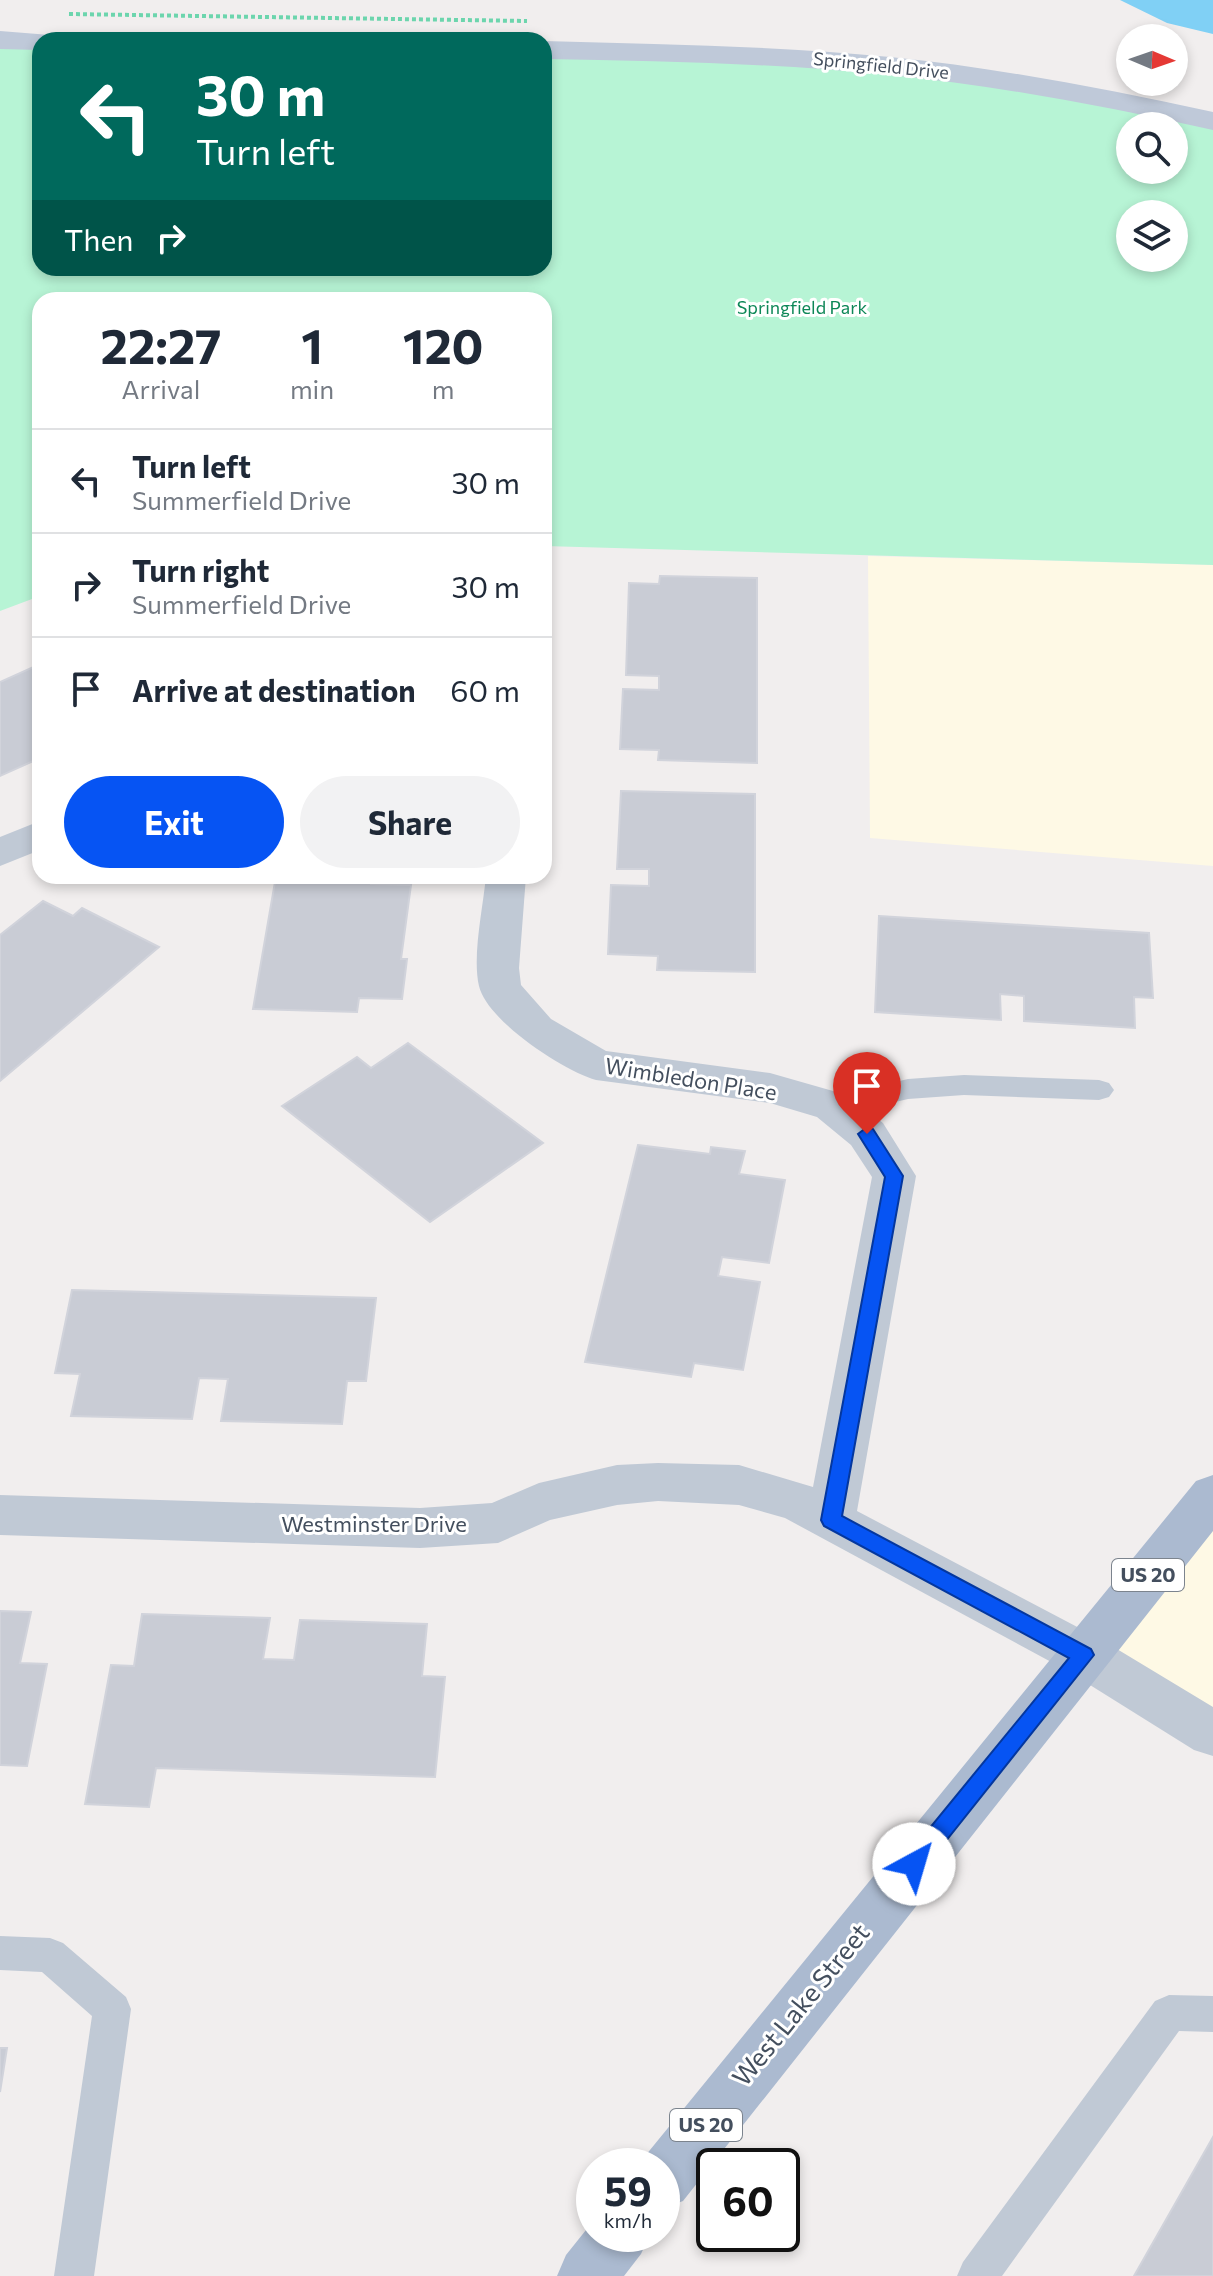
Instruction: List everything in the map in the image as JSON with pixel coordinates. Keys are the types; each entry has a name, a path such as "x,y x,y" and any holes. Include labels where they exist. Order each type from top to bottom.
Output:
{"main road":[{"name":"West Lake Street","path":"680,2159 1213,1495"},
{"path":"587,2276 606,2252"}],"street":[{"path":"0,40 32,41"},
{"name":"Springfield Drive","path":"552,50 707,54 889,66 1022,83 1213,121"},
{"path":"0,853 32,838"},
{"name":"Wimbledon Place","path":"505,884 498,968 500,989 536,1029 596,1065 770,1088 850,1120"},
{"path":"831,1520 894,1176 850,1120"},
{"name":"Westminster Drive","path":"0,1515 420,1528 498,1523 539,1503 617,1485 658,1482 739,1485 800,1503 1084,1655 1213,1734"}],"lane":[{"path":"850,1120 908,1089 950,1086 1099,1090"},
{"path":"0,1953 50,1955 112,2009 74,2276"},
{"path":"977,2276 1169,2013 1213,2014"}],"shaded area":[{"path":"868,556 1213,565 1213,866 870,838"},
{"path":"1213,1529 1213,1712 1114,1652"}],"green space":[{"name":"Springfield Park","path":"0,40 32,41 32,276 552,276 552,51 924,70 1153,112 1116,112 1116,184 1188,184 1188,118 1213,123 1213,565 552,546 552,292 32,292 32,599 0,611"}],"water":[{"path":"1120,0 1213,0 1213,34 1188,28 1188,24 1167,23"}],"building":[{"path":"660,576 757,578 757,763 658,760 659,750 620,749 623,689 659,690 659,676 626,675 629,583 659,584"},
{"path":"32,668 32,762 0,776 0,682"},
{"path":"621,791 755,794 755,972 657,970 658,956 608,954 611,885 649,886 649,869 617,869"},
{"path":"275,884 411,885 401,959 407,959 402,999 359,998 357,1012 253,1009"},
{"path":"43,901 73,916 82,908 159,947 0,1081 0,935"},
{"path":"879,916 1149,933 1153,998 1134,997 1135,1028 1024,1021 1024,996 1000,994 1001,1020 875,1012"},
{"path":"408,1043 543,1143 430,1222 282,1106 357,1057 371,1068"},
{"path":"638,1145 710,1154 711,1147 745,1151 739,1174 785,1180 769,1263 722,1257 718,1276 760,1282 743,1370 694,1363 691,1377 585,1362"},
{"path":"72,1290 376,1298 366,1381 347,1381 342,1424 221,1421 228,1379 199,1378 192,1419 71,1416 80,1374 55,1373"},
{"path":"0,1611 31,1612 20,1663 47,1664 27,1766 0,1765"},
{"path":"142,1614 270,1618 263,1659 294,1660 300,1620 427,1624 422,1676 445,1677 435,1777 156,1768 149,1807 85,1804 111,1665 134,1666"},
{"path":"0,2048 7,2048 0,2092"},
{"path":"1213,2137 1213,2276 1134,2276"}],"route":[{"path":"867,1134 894,1176 831,1520 1084,1655 914,1864"}]}
